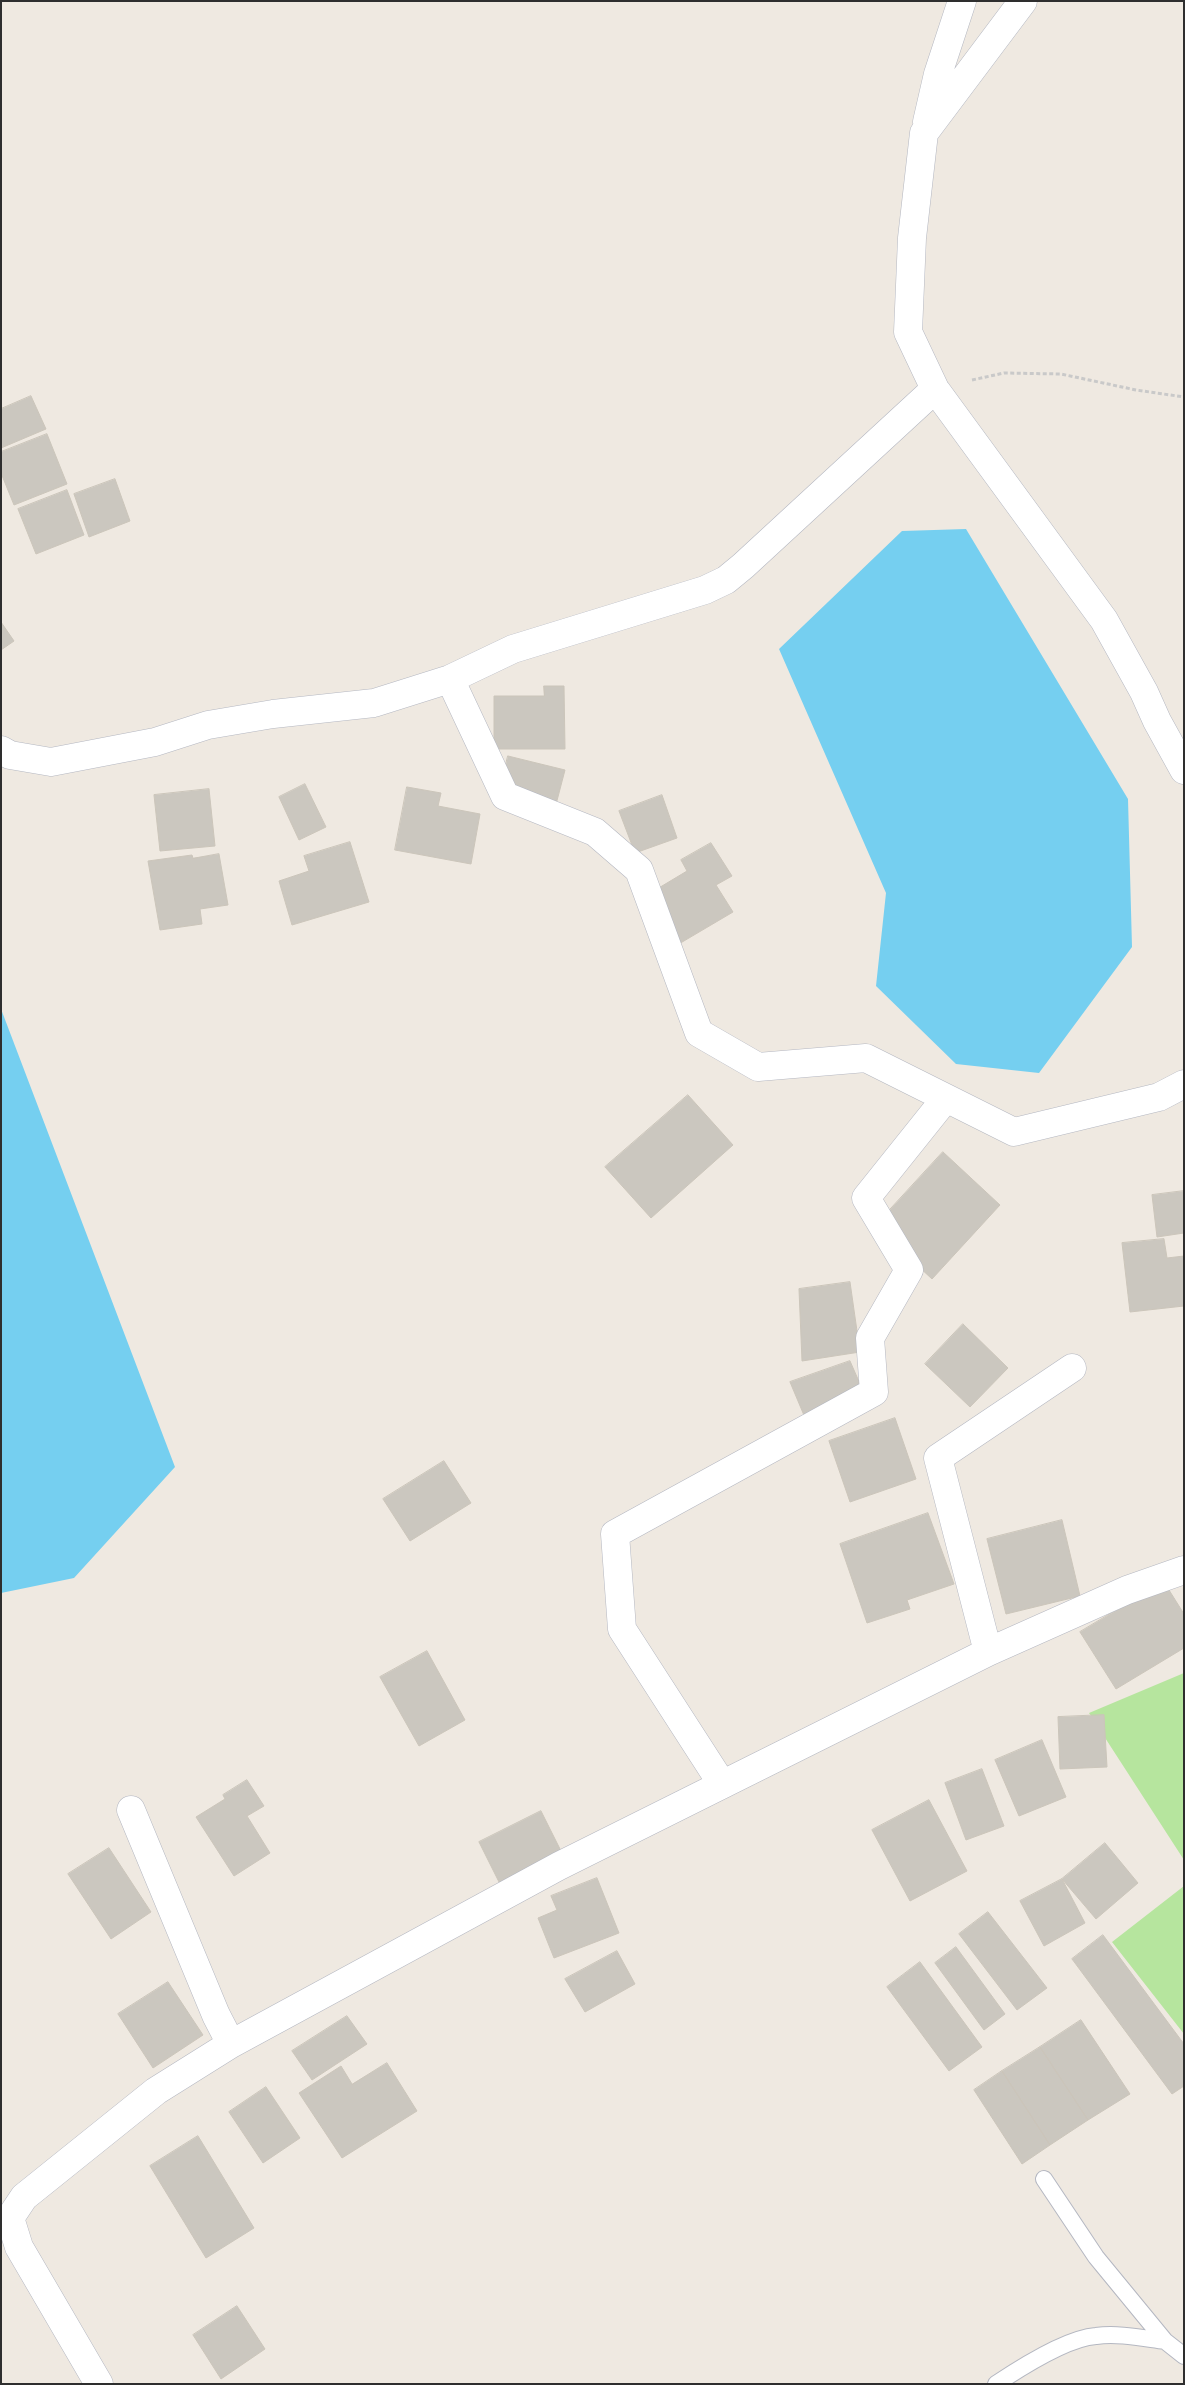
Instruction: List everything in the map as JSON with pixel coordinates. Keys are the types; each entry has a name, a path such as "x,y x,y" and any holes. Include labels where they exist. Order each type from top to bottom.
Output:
{"street":[{"path":"962,1 938,74 924,133 912,238 908,332 935,389 1104,620 1184,770"},
{"path":"924,133 1024,1"},
{"path":"1,750 10,755 51,762 155,742 208,724 273,714 374,703 450,679 513,649 704,590 726,580 935,389"},
{"path":"450,679 505,796 595,832 639,870 699,1033 758,1067 866,1058 1014,1132 1159,1097 1184,1084"},
{"path":"722,1784 622,1629 615,1534 874,1392 870,1338 908,1270 866,1198 946,1098"},
{"path":"988,1652 938,1458 1072,1368"},
{"path":"99,2384 20,2246 10,2218 24,2197 156,2090 231,2044 559,1866 988,1652 1127,1590 1184,1570"},
{"path":"131,1810 216,2014 231,2044"}],"lane":[{"path":"1044,2179 1096,2257 1165,2341 1184,2356"},
{"path":"996,2384 1014,2371 1068,2344 1095,2336 1135,2337 1165,2341"}],"path":[{"path":"935,389 1004,373 1061,374 1136,390 1184,397"}],"green space":[{"path":"1184,1673 1184,1860 1089,1713"},
{"path":"1184,1886 1184,2034 1112,1942"}],"water":[{"path":"966,529 1128,799 1132,947 1039,1073 956,1064 876,986 886,893 779,649 902,531"},
{"path":"1,1009 175,1467 74,1578 1,1593"}],"building":[{"path":"31,396 46,429 1,448 1,409"},
{"path":"47,434 67,484 14,505 1,473 1,452"},
{"path":"115,479 130,521 89,537 74,494"},
{"path":"67,490 84,535 36,554 18,509"},
{"path":"1,622 14,641 1,650"},
{"path":"544,686 564,686 565,749 494,749 494,696 544,696"},
{"path":"508,756 565,770 554,812 498,798"},
{"path":"305,784 326,827 299,840 279,797"},
{"path":"407,787 441,793 438,806 480,814 471,864 395,850"},
{"path":"209,789 215,846 160,851 154,795"},
{"path":"662,795 677,838 635,853 619,811"},
{"path":"350,842 369,902 292,925 279,881 309,871 304,856"},
{"path":"711,843 732,876 716,885 733,912 672,948 642,898 687,871 681,860"},
{"path":"219,854 228,905 200,909 202,924 160,930 148,861 192,855 193,858"},
{"path":"688,1095 733,1145 651,1218 605,1167"},
{"path":"943,1152 1000,1205 932,1279 875,1226"},
{"path":"1184,1191 1184,1233 1157,1237 1152,1195"},
{"path":"1164,1239 1167,1258 1184,1256 1184,1306 1130,1312 1122,1243"},
{"path":"850,1282 860,1352 802,1361 799,1289"},
{"path":"963,1324 1008,1368 970,1407 925,1364"},
{"path":"850,1361 864,1393 811,1432 790,1382"},
{"path":"895,1418 916,1479 850,1502 829,1441"},
{"path":"444,1461 471,1503 410,1541 383,1499"},
{"path":"928,1513 954,1584 907,1600 910,1609 867,1623 840,1544"},
{"path":"1062,1520 1080,1596 1006,1614 987,1539"},
{"path":"1164,1582 1184,1614 1184,1648 1116,1689 1080,1632"},
{"path":"427,1651 465,1720 419,1746 380,1677"},
{"path":"1104,1715 1107,1767 1060,1769 1058,1717"},
{"path":"1042,1740 1066,1797 1019,1816 995,1760"},
{"path":"982,1769 1004,1826 966,1840 945,1783"},
{"path":"247,1780 264,1806 247,1816 270,1853 234,1876 196,1817 225,1799 223,1795"},
{"path":"929,1800 967,1871 910,1901 872,1830"},
{"path":"541,1811 563,1855 501,1886 479,1842"},
{"path":"1105,1843 1138,1883 1096,1919 1062,1879"},
{"path":"109,1848 151,1912 111,1939 68,1874"},
{"path":"597,1878 619,1933 554,1958 538,1918 557,1910 551,1896"},
{"path":"1062,1879 1085,1923 1044,1946 1020,1901"},
{"path":"988,1912 1047,1988 1017,2010 959,1934"},
{"path":"1103,1935 1184,2044 1184,2086 1172,2094 1072,1959"},
{"path":"956,1947 1005,2014 984,2030 935,1963"},
{"path":"617,1951 635,1984 585,2012 565,1979"},
{"path":"920,1962 982,2047 949,2071 887,1987"},
{"path":"168,1982 203,2035 153,2068 118,2014"},
{"path":"347,2016 367,2044 312,2080 292,2051"},
{"path":"1081,2020 1130,2094 1088,2120 1040,2047"},
{"path":"1040,2047 1088,2120 1050,2145 1002,2071"},
{"path":"387,2063 417,2111 342,2158 299,2093 341,2066 352,2084"},
{"path":"1002,2071 1050,2145 1022,2164 974,2090"},
{"path":"266,2087 300,2138 263,2163 229,2112"},
{"path":"198,2136 254,2228 206,2258 150,2166"},
{"path":"237,2306 265,2349 221,2379 193,2335"}]}
